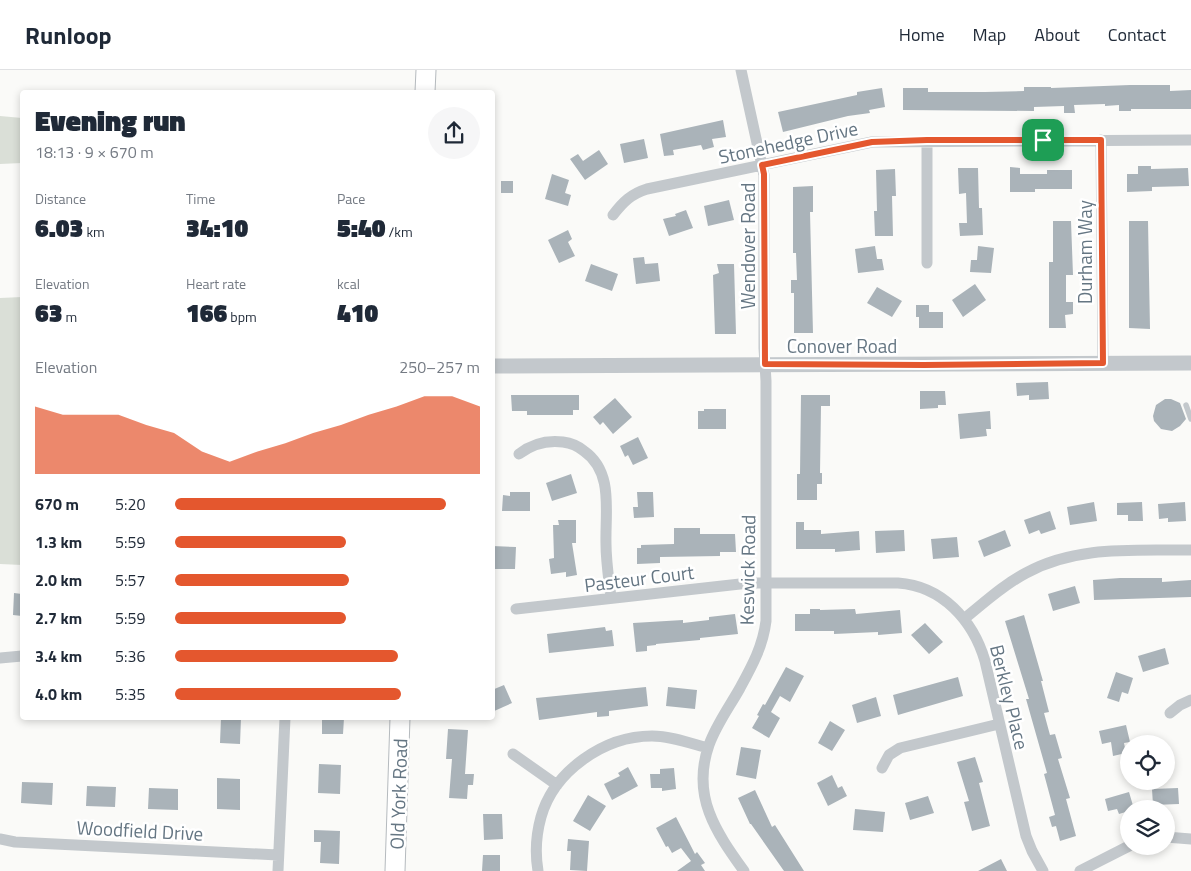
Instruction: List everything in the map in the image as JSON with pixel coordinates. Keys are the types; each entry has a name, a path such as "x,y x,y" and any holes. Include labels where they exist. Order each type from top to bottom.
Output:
{"main road":[{"path":"425,90 426,70"},
{"name":"Old York Road","path":"395,871 400,720"}],"street":[{"name":"Wendover Road","path":"742,70 764,174 765,364"},
{"name":"Stonehedge Drive","path":"612,215 624,201 636,192 872,142 927,140 1191,140"},
{"path":"927,140 927,263"},
{"name":"Durham Way","path":"1101,140 1103,363"},
{"name":"Conover Road","path":"495,366 1191,363"},
{"name":"Keswick Road","path":"744,871 719,835 710,817 704,782 708,748 760,648 766,621 765,364"},
{"path":"519,454 536,444 552,441 565,442 585,451 593,458 603,475 605,484 606,545 611,598"},
{"path":"964,618 1024,574 1063,558 1102,551 1191,550"},
{"name":"Pasteur Court","path":"516,609 766,582"},
{"name":"Berkley Place","path":"766,582 908,584 936,594 964,618 982,650 1028,844 1043,871"},
{"path":"0,658 20,656"},
{"path":"1170,713 1180,705 1191,700"},
{"path":"278,871 285,720"},
{"path":"882,768 889,756 900,748 1000,724"},
{"path":"538,871 536,846 539,823 547,802 567,773 590,755 624,740 645,736 660,736 708,748"},
{"path":"512,754 557,785"},
{"path":"1175,838 1191,839"},
{"name":"Woodfield Drive","path":"0,839 15,842 278,855"},
{"path":"1080,871 1120,851"}],"lane":[{"path":"1186,405 1191,419"}],"shaded area":[{"path":"0,116 20,118 20,163 0,164"},
{"path":"20,297 20,565 0,564 0,298"}],"building":[{"path":"1170,85 1170,91 1191,90 1191,109 1131,109 1131,111 1119,111 1119,105 1105,106 1105,104 1074,105 1075,113 1064,113 1064,106 1034,107 1034,111 903,110 903,88 928,88 928,92 985,92 1024,91 1024,87 1051,88"},
{"path":"882,88 885,107 869,110 870,113 848,116 783,132 778,112 857,95 857,92"},
{"path":"723,120 726,137 712,139 714,147 703,150 701,145 673,150 674,155 664,156 660,134"},
{"path":"644,139 648,158 624,163 620,144"},
{"path":"599,150 608,164 585,180 570,159 578,154 583,161"},
{"path":"1138,166 1151,166 1151,169 1188,168 1189,186 1152,187 1152,191 1127,192 1127,174 1138,174"},
{"path":"1010,167 1020,168 1020,174 1047,174 1047,170 1072,170 1072,189 1035,189 1035,192 1010,192"},
{"path":"958,168 978,168 979,208 982,208 983,235 960,236 959,223 967,223 966,193 959,194"},
{"path":"895,169 896,196 892,196 893,236 875,236 874,211 877,211 876,170"},
{"path":"552,174 569,180 565,193 571,195 568,206 545,199"},
{"path":"501,181 513,181 513,193 501,193"},
{"path":"813,186 813,212 810,212 813,333 794,333 794,293 791,293 791,280 797,280 796,253 793,253 793,187"},
{"path":"729,200 734,220 708,226 704,206"},
{"path":"686,210 693,228 669,236 663,219 676,216 675,214"},
{"path":"1053,221 1071,221 1073,275 1066,275 1066,302 1073,302 1073,314 1065,315 1066,328 1049,328 1049,262 1053,262"},
{"path":"1129,221 1148,221 1150,329 1129,328"},
{"path":"568,230 572,239 568,242 575,256 559,263 548,240"},
{"path":"875,246 877,259 882,259 884,270 858,273 855,249"},
{"path":"978,246 994,248 991,273 970,272 971,260 977,260"},
{"path":"644,257 645,264 658,263 660,281 636,284 633,258"},
{"path":"591,264 618,274 612,291 585,281"},
{"path":"717,264 734,264 736,334 715,334 713,275 719,273"},
{"path":"975,284 986,300 963,317 952,300"},
{"path":"877,287 902,301 892,317 867,303"},
{"path":"916,305 929,305 929,312 943,312 943,328 919,328 919,317 916,317"},
{"path":"1048,382 1049,399 1029,400 1029,395 1017,396 1016,383"},
{"path":"920,391 945,391 946,405 938,405 938,408 920,409"},
{"path":"511,395 579,395 579,410 573,410 573,415 527,415 527,411 512,411"},
{"path":"801,395 830,395 830,406 821,406 820,473 822,473 822,484 817,484 817,500 797,500 797,474 800,474"},
{"path":"615,398 632,417 613,434 603,422 600,425 593,417"},
{"path":"1165,399 1171,399 1180,403 1186,419 1172,431 1161,429 1154,421 1153,416 1156,405"},
{"path":"704,409 726,409 726,429 698,429 698,411 704,411"},
{"path":"990,411 991,429 986,429 987,436 960,439 958,414"},
{"path":"638,437 648,458 633,465 628,455 625,457 620,446"},
{"path":"571,474 577,493 552,501 546,483"},
{"path":"510,492 530,492 530,511 502,511 503,495 510,496"},
{"path":"637,492 653,492 654,517 634,518 633,507 638,507"},
{"path":"1094,502 1097,521 1070,525 1067,507"},
{"path":"1142,502 1143,521 1128,521 1128,515 1117,515 1117,503"},
{"path":"1185,502 1186,521 1168,522 1168,518 1159,519 1158,504"},
{"path":"1050,511 1056,529 1041,534 1039,530 1029,534 1024,520"},
{"path":"558,520 576,520 576,543 572,543 577,575 566,577 566,572 551,574 549,559 554,558 553,525 559,525"},
{"path":"796,522 804,522 804,530 821,530 821,534 859,531 860,550 835,552 835,549 796,549"},
{"path":"674,528 700,528 700,534 735,534 736,552 720,552 720,556 660,557 660,563 637,564 637,548 641,548 641,545 674,544"},
{"path":"904,530 905,551 876,553 875,531"},
{"path":"1005,530 1011,546 984,557 978,541"},
{"path":"957,537 959,557 933,559 931,539"},
{"path":"495,546 516,547 515,569 495,569"},
{"path":"1162,578 1162,582 1191,580 1191,597 1094,600 1093,580"},
{"path":"1075,586 1080,603 1053,611 1048,594"},
{"path":"14,593 20,594 20,616 13,615"},
{"path":"810,609 855,609 856,614 900,610 902,633 878,635 878,632 834,634 834,631 795,631 795,614 810,614"},
{"path":"735,614 738,634 656,644 647,646 647,651 636,652 633,623 683,620 683,623"},
{"path":"1024,615 1043,681 1041,681 1049,712 1044,713 1050,735 1055,734 1062,758 1058,759 1070,798 1066,799 1076,836 1060,841 1056,826 1052,827 1049,817 1055,815 1044,774 1047,773 1026,699 1029,699 1005,621"},
{"path":"925,623 943,642 929,654 911,635"},
{"path":"605,627 606,631 612,630 614,646 549,653 547,634"},
{"path":"1165,648 1169,664 1143,672 1138,656"},
{"path":"786,667 804,676 790,702 780,696 771,712 780,718 769,738 752,728 763,704 765,705"},
{"path":"1116,672 1133,678 1128,694 1122,692 1119,702 1107,698"},
{"path":"958,677 963,696 898,715 893,695"},
{"path":"504,685 512,703 495,711 495,689"},
{"path":"646,687 648,706 609,711 609,716 597,717 597,712 539,720 536,698"},
{"path":"668,687 697,690 695,709 666,706"},
{"path":"876,697 881,716 857,723 852,705"},
{"path":"221,720 241,720 240,744 220,743"},
{"path":"322,720 344,720 343,734 322,734"},
{"path":"830,721 845,730 832,751 818,743"},
{"path":"1126,725 1128,735 1120,735 1120,754 1113,756 1111,742 1102,744 1099,731"},
{"path":"448,729 468,730 465,774 474,774 473,785 468,785 467,799 449,798 452,759 446,759"},
{"path":"741,747 761,750 756,779 736,775"},
{"path":"975,757 983,782 979,783 990,826 972,831 964,802 969,801 957,762"},
{"path":"319,764 341,765 340,794 318,793"},
{"path":"628,767 638,786 612,800 604,784 620,776 618,773"},
{"path":"674,768 676,789 662,791 662,788 651,788 650,774 660,774 660,769"},
{"path":"832,775 838,788 842,786 847,796 828,806 817,783"},
{"path":"217,778 240,779 240,810 217,809"},
{"path":"22,782 53,783 52,805 21,803"},
{"path":"87,786 116,787 115,807 86,806"},
{"path":"149,788 178,789 178,810 148,809"},
{"path":"1175,788 1178,788 1179,804 1175,804 1175,800 1153,800 1152,790 1175,790"},
{"path":"755,790 772,827 775,825 804,871 784,871 750,824 738,798"},
{"path":"1129,792 1131,800 1120,800 1119,814 1117,809 1108,811 1105,799"},
{"path":"588,795 606,806 590,831 573,821"},
{"path":"928,796 934,813 910,820 905,803"},
{"path":"855,809 885,812 883,832 853,830"},
{"path":"483,814 502,814 503,839 484,840"},
{"path":"676,817 695,854 697,852 705,863 701,865 705,871 677,871 691,861 681,848 672,853 668,846 666,847 656,828"},
{"path":"314,830 340,831 339,864 320,863 321,842 314,842"},
{"path":"568,839 589,841 587,871 570,870 571,851 567,851"},
{"path":"483,855 500,855 500,871 482,871"},
{"path":"1001,859 1007,871 978,871"}],"route":[{"path":"1043,140 1101,140 1103,363 765,364 764,174 762,165 882,141 1043,140"}]}
